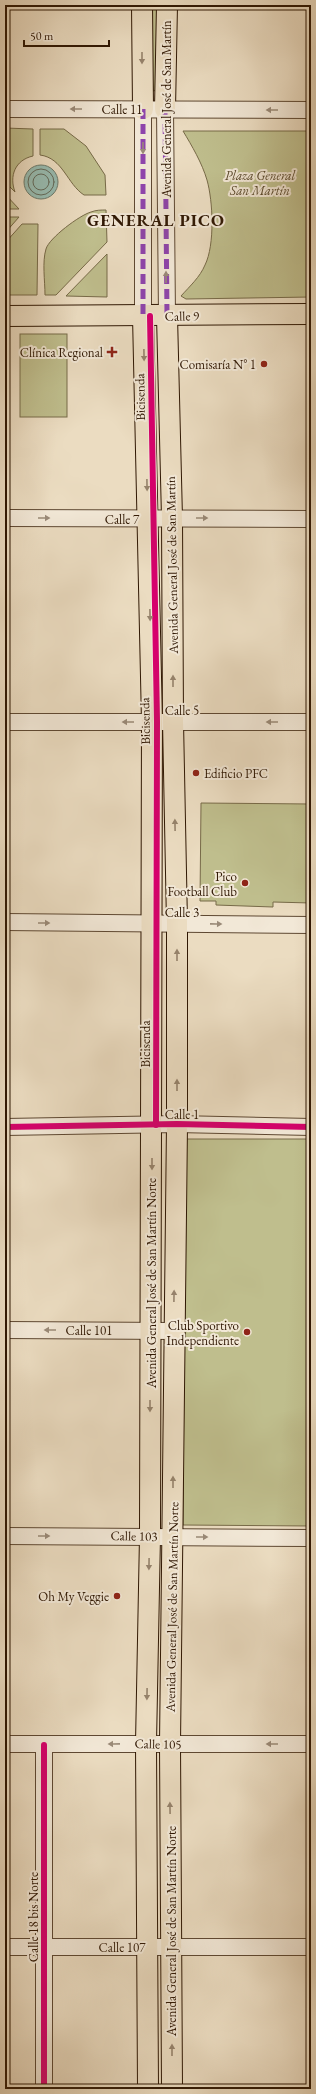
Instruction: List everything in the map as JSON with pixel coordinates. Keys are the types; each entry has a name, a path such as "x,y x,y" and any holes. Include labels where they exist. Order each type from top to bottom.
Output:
{"main road":[{"name":"Avenida General José de San Martín","path":"142,5 143,110"},
{"name":"Avenida General José de San Martín","path":"165,110 167,5"},
{"name":"Calle 9","path":"5,316 311,314"},
{"name":"Avenida General José de San Martín","path":"143,316 152,722 152,1125"},
{"name":"Avenida General José de San Martín","path":"167,316 172,518 173,721 178,923 177,1124"},
{"name":"Avenida General José de San Martín Norte","path":"172,2089 170,1744 173,1537 173,1331 177,1124"},
{"name":"Avenida General José de San Martín Norte","path":"148,2089 149,1948 146,1743 150,1536 152,1125"}],"street":[{"name":"Calle 11","path":"5,109 311,110"},
{"name":"Avenida General José de San Martín","path":"143,110 143,316"},
{"name":"Avenida General José de San Martín","path":"165,110 167,316"},
{"name":"Calle 7","path":"5,518 311,519"},
{"name":"Calle 5","path":"5,722 311,722"},
{"name":"Calle 3","path":"5,922 311,925"},
{"name":"Calle 1","path":"5,1127 177,1124 311,1126"},
{"name":"Calle 101","path":"5,1330 173,1331"},
{"name":"Calle 103","path":"5,1536 311,1538"},
{"name":"Calle 105","path":"5,1744 311,1744"},
{"name":"Calle 18 bis Norte","path":"44,1745 44,2089"},
{"name":"Calle 107","path":"5,1947 311,1948"}],"green space":[{"path":"148,5 161,5 158,90 153,91"},
{"path":"5,128 33,129 33,156 22,161 15,170 13,175 13,186 15,192 5,182"},
{"path":"40,129 64,129 86,146 105,175 106,195 84,195 73,185 60,166 48,157 40,155"},
{"name":"Plaza General San Martín","path":"183,131 311,131 311,297 186,299 181,296 203,269 208,256 212,235 211,199 207,180 200,161"},
{"path":"5,194 19,209 5,209"},
{"path":"98,210 106,210 107,242 56,295 45,295 44,260 48,244 59,233 86,214"},
{"path":"5,217 19,217 5,233"},
{"path":"22,224 38,224 37,295 5,295 5,243"},
{"path":"107,254 107,297 66,296"},
{"path":"20,334 67,334 67,417 20,417"},
{"path":"201,803 311,804 311,903 273,902 273,907 216,905 216,901 200,901"},
{"name":"Club Sportivo Independiente","path":"185,1139 311,1139 311,1526 183,1525"}],"water":[{"path":"44,165 53,170 57,175 57,189 53,194 48,198 38,199 34,198 25,189 24,179 25,175 34,166"}],"marked path":[{"path":"143,109 143,316"},
{"path":"165,109 167,316"}],"cycle path":[{"name":"Bicisenda","path":"150,316 157,721 156,1125"},
{"path":"5,1127 177,1124 311,1127"},
{"path":"44,1745 44,2089"}],"place":[{"name":"Clínica Regional","path":"112,352"},
{"name":"Comisaría N° 1","path":"264,364"},
{"name":"Edificio PFC","path":"196,773"},
{"name":"Pico Football Club","path":"245,883"},
{"name":"Club Sportivo Independiente","path":"247,1332"},
{"name":"Oh My Veggie","path":"117,1596"}],"district":[{"name":"GENERAL PICO","path":"156,220"}]}
